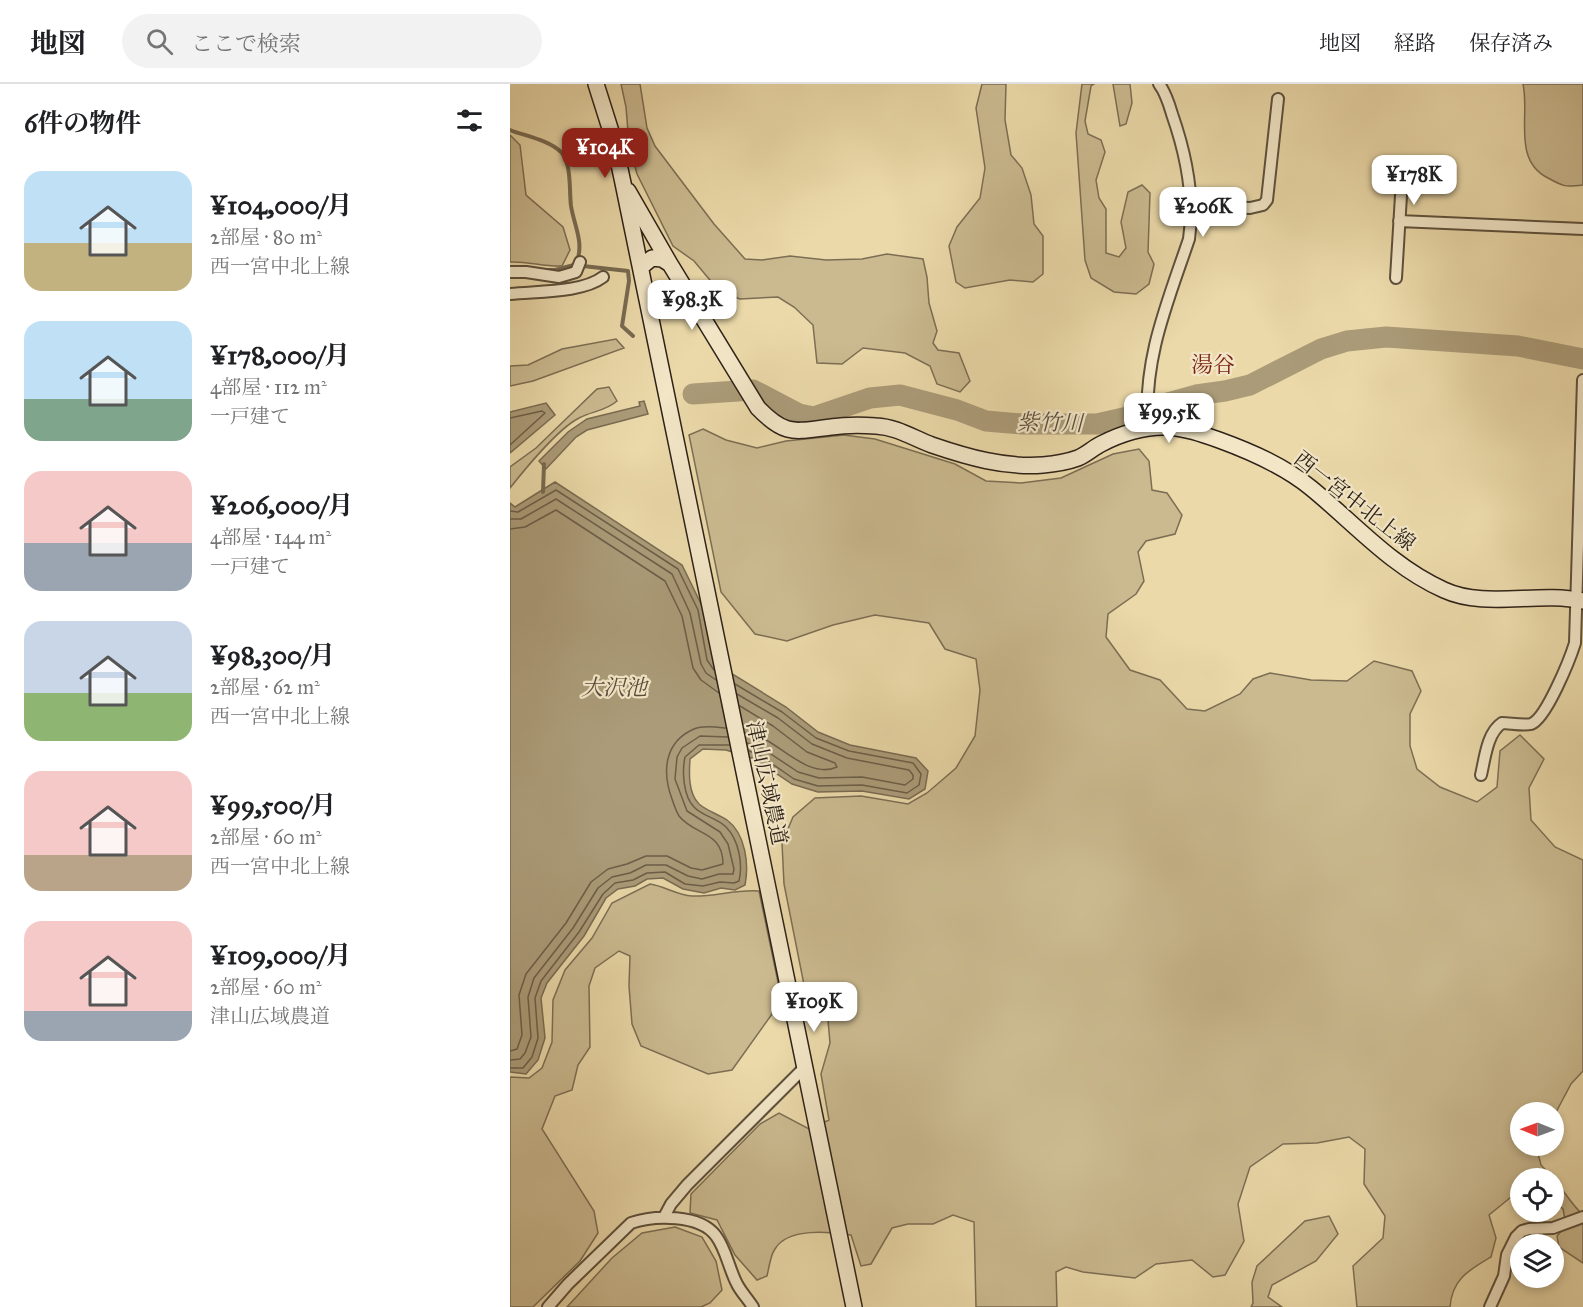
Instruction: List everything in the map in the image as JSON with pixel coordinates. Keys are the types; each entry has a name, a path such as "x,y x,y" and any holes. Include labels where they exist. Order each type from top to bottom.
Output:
{"main road":[{"path":"596,84 614,141 641,267 652,258 662,259 670,264"},
{"name":"西一宮中北上線","path":"623,183 747,391 768,419 789,430 882,427 898,430 930,444 969,456 1019,465 1065,462 1148,422 1185,429 1249,451 1271,462 1311,488 1368,539 1418,577 1446,592 1470,598 1538,597 1580,600"},
{"name":"津山広域農道","path":"641,267 854,1307"}],"street":[{"path":"1148,422 1147,400 1151,359 1189,239 1191,205 1186,163 1176,125 1164,90 1159,84"},
{"path":"1191,205 1250,208 1263,206 1266,200 1278,99"},
{"path":"1380,165 1397,170 1402,179 1396,278"},
{"path":"1399,221 1583,229"},
{"path":"510,272 559,277 576,272 580,262"},
{"path":"510,294 581,287 595,283 603,277"},
{"path":"1481,774 1492,733 1502,723 1531,724 1540,717 1569,661 1575,643 1580,600 1583,380"},
{"path":"663,1217 687,1185 805,1067"},
{"path":"548,1307 568,1284 631,1223 644,1218 663,1217 696,1222 716,1236 737,1284 753,1307"},
{"path":"1490,1307 1504,1276 1507,1255 1516,1237 1529,1229 1553,1228 1583,1217"}],"shaded area":[{"path":"621,84 640,84 647,128 655,146 714,224 745,259 762,260 790,256 826,260 862,259 887,254 923,259 929,303 937,331 933,343 938,350 959,353 970,381 960,392 937,384 930,366 905,353 863,348 842,364 817,363 813,325 794,307 778,297 740,299 720,292 694,261 673,246 637,174 629,144 626,107"},
{"path":"982,84 1006,84 1005,120 1011,155 1022,168 1031,195 1034,224 1043,236 1043,274 1033,282 1010,280 965,288 956,282 949,246 957,227 980,198 985,168 976,108"},
{"path":"1082,84 1094,84 1091,86 1085,121 1088,134 1101,140 1105,152 1096,180 1099,198 1106,209 1106,253 1119,257 1126,248 1121,222 1128,192 1142,185 1150,193 1148,252 1154,264 1149,284 1136,294 1114,292 1091,278 1085,260 1076,133"},
{"path":"1113,84 1130,84 1132,103 1126,124 1120,126"},
{"path":"1523,84 1583,84 1583,185 1565,186 1558,183 1537,170 1530,160 1526,149"},
{"path":"510,135 520,145 526,195 563,227 570,250 562,266 510,262"},
{"path":"616,339 624,348 533,381 510,386 510,366 528,365 562,349"},
{"path":"609,387 617,401 584,416 562,430 510,488 510,467 536,448 597,389"},
{"path":"703,429 726,440 757,448 786,441 844,435 875,439 955,464 986,481 1021,483 1061,478 1113,454 1139,449 1149,461 1152,490 1167,493 1182,515 1175,534 1146,541 1138,552 1144,581 1136,594 1108,614 1106,637 1130,670 1160,680 1187,709 1205,711 1240,694 1253,679 1270,673 1311,680 1347,681 1374,661 1412,671 1421,691 1410,714 1410,746 1417,769 1440,787 1477,802 1497,787 1500,751 1520,735 1544,759 1529,788 1531,820 1555,847 1583,860 1583,1071 1571,1084 1561,1102 1510,1102 1510,1156 1539,1156 1544,1168 1510,1168 1510,1198 1489,1215 1496,1238 1491,1257 1469,1271 1458,1282 1451,1297 1450,1307 1357,1307 1353,1266 1383,1238 1385,1216 1364,1184 1365,1149 1349,1137 1317,1143 1283,1144 1250,1167 1238,1204 1244,1241 1225,1275 1213,1277 1192,1260 1156,1264 1135,1278 1083,1272 1066,1267 1056,1272 1057,1307 976,1307 974,1222 953,1215 933,1224 908,1224 892,1228 871,1264 861,1266 851,1235 810,1233 789,1237 781,1242 773,1252 767,1276 757,1280 735,1255 717,1220 690,1213 691,1194 760,1124 779,1113 809,1129 829,1120 821,1074 830,1043 828,1020 806,995 784,884 782,843 793,817 815,798 861,796 908,804 927,793 956,768 975,736 980,690 976,659 945,649 929,623 875,615 833,625 787,641 755,634 721,592 689,435"},
{"path":"650,884 692,896 759,891 779,987 777,1007 732,1070 708,1074 641,1046 632,1024 629,986 630,956 619,951 595,968 589,986 590,1047 578,1065 572,1090 555,1096 542,1129 594,1211 598,1233 580,1261 533,1307 510,1307 510,1077 529,1078 542,1068 552,1042 553,1000 565,970 592,938 612,903"},
{"path":"1564,1192 1583,1215 1583,1263 1564,1250 1564,1234 1559,1234 1566,1226"},
{"path":"1329,1216 1338,1234 1316,1261 1272,1285 1268,1297 1282,1307 1251,1307 1253,1303 1252,1282 1257,1266 1305,1221"},
{"path":"675,1227 702,1237 716,1261 722,1290 710,1303 701,1307 567,1307 612,1258 642,1233"}],"water":[{"path":"644,401 648,414 587,430 576,437 546,469 539,461 568,432 587,419 640,406 639,402"},
{"path":"546,403 555,415 510,453 510,412"},
{"name":"大沢池","path":"555,482 682,565 703,608 716,664 786,707 818,732 850,745 916,758 928,771 925,789 909,799 862,791 818,792 792,784 755,759 726,750 703,749 690,759 691,789 699,804 727,820 738,833 745,850 747,868 745,885 735,890 721,888 704,893 683,889 663,878 647,879 635,886 618,889 606,898 584,936 547,983 541,998 545,1038 538,1060 526,1074 510,1072 510,503 515,507"}],"waterway":[{"path":"510,130 550,144 565,157 571,206 579,240 577,261"},
{"path":"546,270 574,265 628,271 629,281 622,326 633,336"},
{"path":"510,268 530,268"},
{"name":"紫竹川","path":"693,394 753,390 799,414 814,417 870,398 900,395 957,410 986,421 1022,424 1097,424 1132,416 1196,395 1250,385 1321,349 1347,341 1386,337 1518,346 1583,359"},
{"path":"543,492 544,464"}],"district":[{"name":"湯谷","path":"1213,364"}]}
